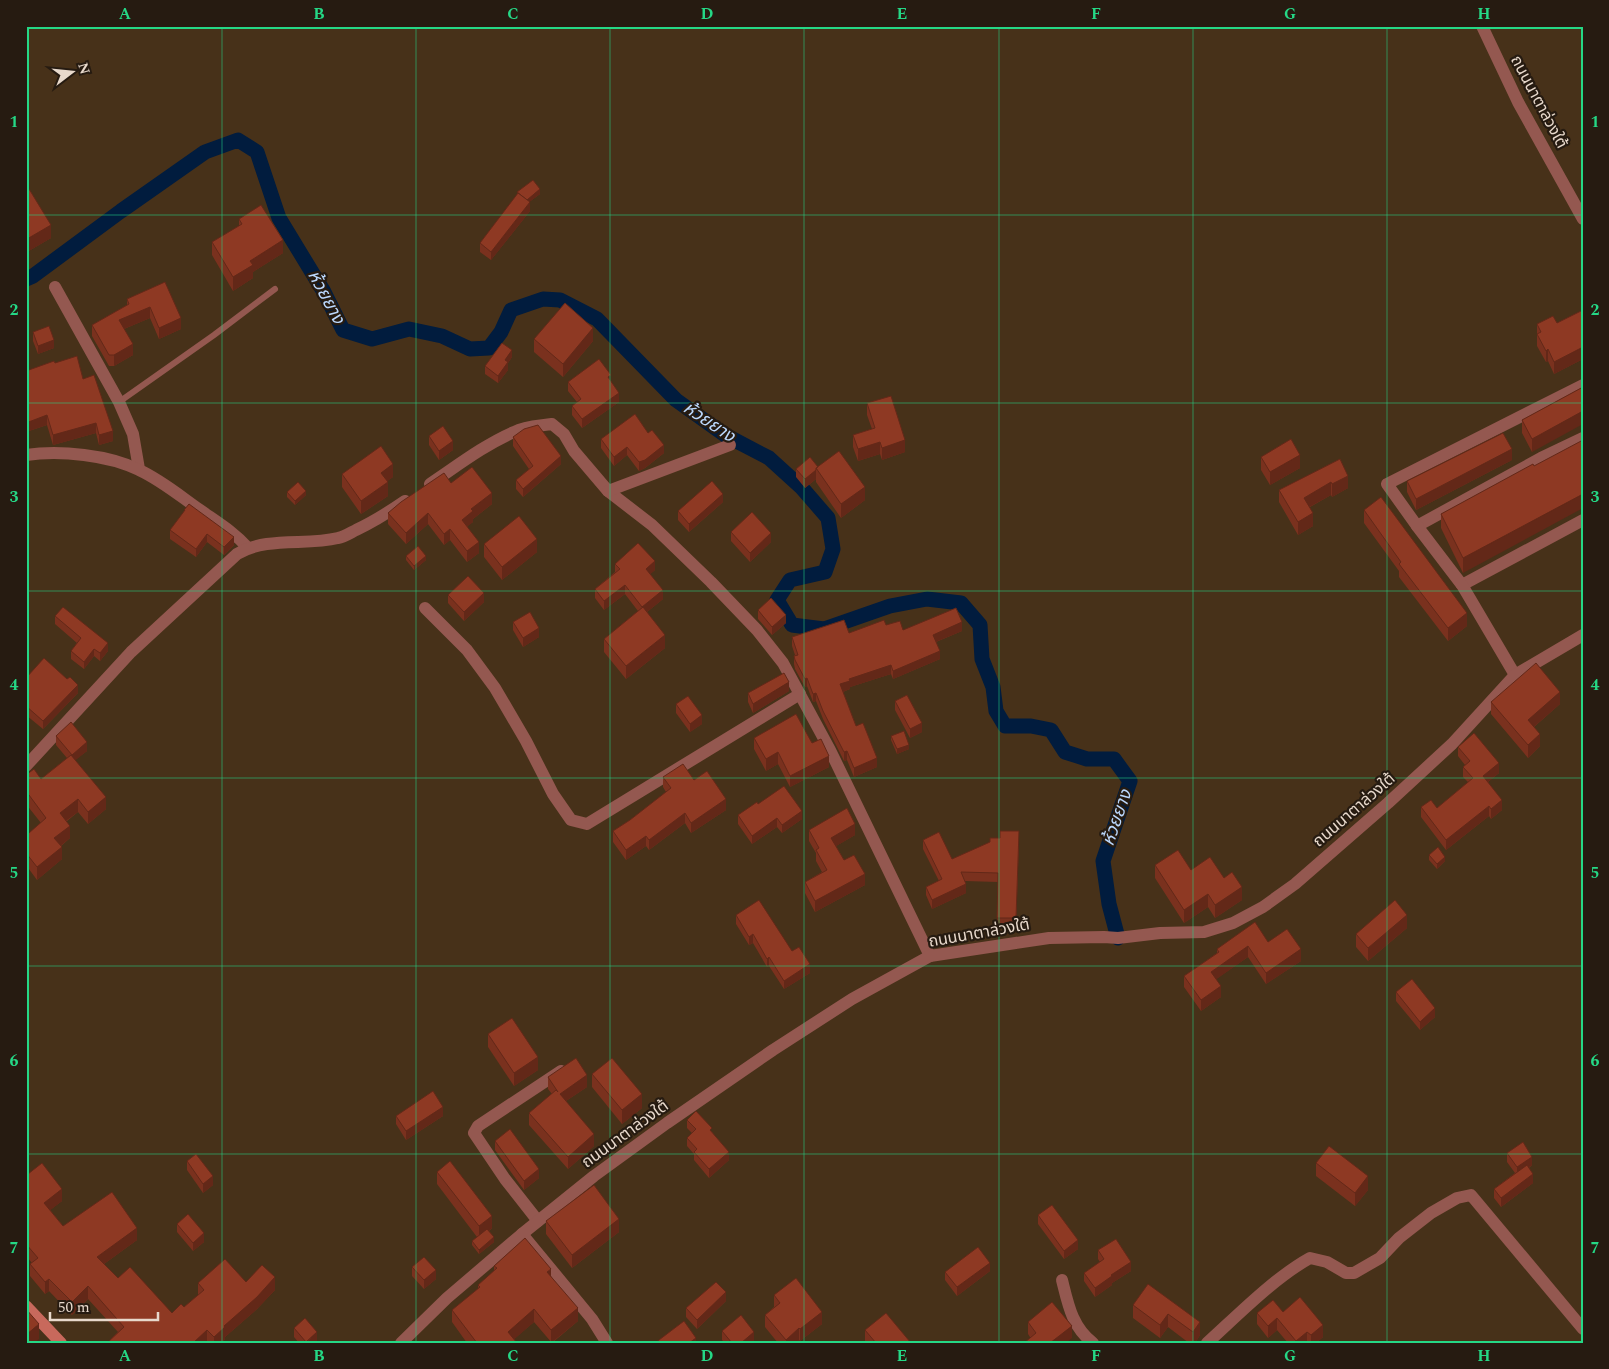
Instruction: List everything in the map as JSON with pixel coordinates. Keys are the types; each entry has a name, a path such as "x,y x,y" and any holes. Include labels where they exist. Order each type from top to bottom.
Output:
{"main road":[{"path":"26,1306 54,1340"}],"street":[{"name":"ถนนนาตาล่วงใต้","path":"1482,26 1518,102 1583,219"},
{"path":"55,287 119,402 133,434 139,469"},
{"path":"1515,675 1462,585 1387,484 1583,384"},
{"path":"26,766 131,652 237,554 259,544 340,538 371,523 403,503 488,445 515,431 552,424 564,434 574,450 608,492 652,525 711,582 757,630 783,664 830,750 930,956"},
{"path":"1417,526 1541,458 1583,438"},
{"path":"608,492 730,445"},
{"path":"26,455 88,456 115,461 139,469 166,485 227,528 248,548"},
{"path":"1462,585 1583,520"},
{"path":"425,608 467,650 495,688 526,740 553,794 571,820 587,824 800,694"},
{"name":"ถนนนาตาล่วงใต้","path":"401,1343 447,1298 522,1234 618,1158 773,1050 852,999 930,956 1049,938 1118,938 1160,933 1204,932 1233,923 1263,907 1294,884 1388,803 1452,744 1515,675 1583,635"},
{"path":"538,1221 505,1179 474,1133 478,1126 569,1065"},
{"path":"1206,1343 1281,1278 1310,1258 1327,1262 1346,1272 1354,1273 1380,1258 1399,1238 1447,1202 1471,1195 1583,1329"},
{"path":"522,1234 592,1319 607,1343"},
{"path":"1062,1280 1070,1310 1083,1335 1093,1343"}],"lane":[{"path":"119,402 275,289"}],"building":[{"path":"533,180 540,189 527,200 517,192"},
{"path":"26,184 51,225 27,239 26,238"},
{"path":"518,193 530,202 491,252 480,243"},
{"path":"261,205 283,240 250,261 253,265 233,277 212,242 242,224 239,219"},
{"path":"165,282 181,318 159,328 150,307 119,320 133,344 114,355 109,355 92,325 129,304 127,299"},
{"path":"565,303 593,328 563,364 534,339"},
{"path":"1583,310 1583,347 1554,362 1548,349 1546,351 1537,334 1541,332 1537,324 1553,316 1557,323"},
{"path":"49,326 54,340 38,346 33,332"},
{"path":"502,343 512,350 505,360 508,362 498,376 485,366"},
{"path":"77,356 83,379 94,375 113,431 99,435 96,423 53,435 47,415 26,423 26,371 54,361 55,363"},
{"path":"599,359 611,375 608,377 619,393 582,419 572,406 581,399 568,382"},
{"path":"1583,387 1583,411 1532,439 1522,420"},
{"path":"891,396 905,440 882,448 880,442 858,449 853,435 875,428 867,403"},
{"path":"635,414 648,433 652,430 664,445 645,460 639,462 627,447 614,457 601,439"},
{"path":"538,425 561,456 523,489 516,480 533,466 513,437 524,429"},
{"path":"443,426 453,441 439,451 429,436"},
{"path":"1503,433 1512,449 1416,499 1407,481"},
{"path":"1291,439 1300,455 1270,472 1261,457"},
{"path":"1583,440 1583,494 1463,558 1441,514 1533,464 1534,466"},
{"path":"381,446 393,464 381,473 388,482 361,501 342,474"},
{"path":"839,451 865,487 841,504 816,468"},
{"path":"810,457 818,467 805,479 796,469"},
{"path":"1340,459 1348,476 1332,484 1331,482 1304,498 1313,513 1298,522 1279,490"},
{"path":"472,467 492,493 471,509 473,511 462,520 479,542 467,551 450,529 444,534 428,513 406,533 388,513 444,473 451,483"},
{"path":"712,481 723,494 689,524 678,511"},
{"path":"298,482 306,491 295,501 287,492"},
{"path":"1381,497 1467,613 1448,628 1399,564 1401,562 1364,510"},
{"path":"189,504 234,537 224,547 207,534 196,549 170,530"},
{"path":"752,512 771,533 750,553 731,532"},
{"path":"519,516 537,539 502,567 484,544"},
{"path":"638,543 655,561 646,569 663,590 642,607 625,585 604,601 595,589 620,569 615,564"},
{"path":"418,546 426,556 414,566 406,556"},
{"path":"468,576 484,593 464,612 448,595"},
{"path":"771,598 786,615 772,627 758,610"},
{"path":"63,607 108,643 100,653 94,649 84,662 71,651 81,638 55,616"},
{"path":"643,607 665,635 626,666 604,639"},
{"path":"956,608 962,622 933,635 940,651 893,671 891,665 849,679 850,681 840,684 856,726 863,723 877,758 854,768 847,751 844,752 823,711 816,693 813,694 807,678 805,679 795,660 794,656 798,655 792,637 844,620 849,633 884,620 886,625 900,621 903,630"},
{"path":"530,612 539,628 523,638 513,622"},
{"path":"44,658 67,679 70,677 78,685 43,721 26,706 26,678"},
{"path":"1536,663 1560,692 1528,720 1540,734 1528,745 1491,702"},
{"path":"784,673 789,682 753,704 748,693"},
{"path":"907,695 922,723 910,729 895,701"},
{"path":"688,696 702,715 690,724 676,704"},
{"path":"796,714 812,743 821,739 829,756 790,776 778,752 766,759 754,738"},
{"path":"71,722 87,742 72,755 56,736"},
{"path":"904,731 909,745 897,749 891,736"},
{"path":"1474,733 1499,763 1483,776 1502,800 1491,809 1489,806 1446,840 1421,807 1431,800 1437,808 1473,778 1463,767 1470,761 1458,747"},
{"path":"71,755 106,797 88,812 78,799 60,813 70,826 54,838 62,847 37,867 26,853 26,829 29,833 46,818 26,791 26,775 34,769 41,779"},
{"path":"683,764 694,780 707,771 726,799 691,823 685,813 649,840 646,836 626,850 613,831 671,788 663,777"},
{"path":"784,786 802,811 782,825 777,818 752,836 738,815"},
{"path":"847,808 855,824 831,838 844,860 854,855 865,874 815,901 805,882 827,870 816,850 819,848 809,830"},
{"path":"1000,831 1019,831 1016,918 997,918 998,873 961,872 966,884 932,900 926,887 942,879 923,840 939,832 952,859 990,842 990,838 1000,838"},
{"path":"1438,847 1445,857 1437,864 1429,855"},
{"path":"1178,850 1191,870 1210,857 1224,878 1232,872 1242,887 1215,905 1208,894 1184,910 1155,865"},
{"path":"759,900 792,951 799,947 810,964 784,981 769,957 767,959 753,934 749,937 736,915"},
{"path":"1395,900 1407,915 1368,948 1356,934"},
{"path":"1255,922 1268,942 1287,929 1301,949 1266,973 1248,946 1211,972 1221,986 1201,1000 1184,976 1219,952 1217,949"},
{"path":"1412,979 1435,1008 1420,1022 1396,992"},
{"path":"512,1018 538,1057 514,1073 488,1034"},
{"path":"576,1058 587,1075 560,1094 594,1134 568,1157 529,1113 556,1090 558,1092 548,1077"},
{"path":"612,1058 642,1094 622,1110 592,1074"},
{"path":"433,1091 443,1107 406,1131 396,1116"},
{"path":"696,1111 712,1128 710,1130 729,1152 709,1169 694,1152 697,1149 687,1138 696,1129 687,1120"},
{"path":"510,1129 539,1169 524,1181 495,1141"},
{"path":"1523,1142 1532,1157 1517,1167 1507,1153"},
{"path":"1329,1146 1368,1176 1355,1193 1316,1163"},
{"path":"196,1154 213,1176 203,1184 187,1161"},
{"path":"450,1161 492,1216 479,1226 437,1172"},
{"path":"42,1163 62,1189 44,1203 63,1226 112,1192 137,1228 97,1257 118,1278 130,1267 172,1313 181,1304 184,1307 204,1290 198,1283 225,1259 246,1282 262,1265 275,1277 257,1297 214,1337 207,1330 193,1343 107,1343 124,1327 88,1286 72,1302 49,1279 45,1282 30,1264 38,1258 26,1244 26,1171 28,1174"},
{"path":"1527,1165 1533,1174 1501,1198 1494,1189"},
{"path":"594,1185 619,1219 572,1255 546,1221"},
{"path":"1052,1205 1078,1240 1064,1251 1038,1215"},
{"path":"188,1214 204,1233 193,1243 177,1224"},
{"path":"487,1229 494,1237 479,1250 472,1241"},
{"path":"525,1238 551,1269 547,1272 578,1308 551,1330 534,1309 508,1332 517,1343 477,1343 452,1310 480,1287 478,1285 497,1268 494,1266"},
{"path":"1116,1239 1131,1262 1095,1288 1084,1273 1104,1259 1098,1250"},
{"path":"978,1247 990,1263 957,1287 945,1272"},
{"path":"424,1257 436,1270 424,1280 412,1267"},
{"path":"796,1278 822,1312 786,1340 765,1315 780,1303 774,1295"},
{"path":"716,1282 726,1292 697,1320 686,1308"},
{"path":"1148,1284 1200,1322 1193,1332 1168,1314 1160,1325 1133,1305"},
{"path":"1300,1297 1323,1325 1311,1335 1307,1332 1296,1341 1277,1318 1268,1326 1257,1313 1273,1300 1283,1312"},
{"path":"1052,1302 1072,1326 1050,1343 1024,1343 1036,1333 1028,1322"},
{"path":"26,1309 39,1324 26,1335"},
{"path":"886,1313 911,1343 876,1343 865,1330"},
{"path":"741,1315 754,1332 741,1343 732,1343 722,1331"},
{"path":"305,1318 317,1332 306,1342 294,1328"},
{"path":"684,1321 696,1338 689,1343 655,1343"},
{"path":"26,1337 32,1343 26,1343"}],"waterway":[{"name":"ห้วยยาง","path":"26,279 33,276 205,152 238,140 257,152 279,218 324,292 343,330 372,339 409,329 442,336 470,349 489,348 501,332 511,310 543,299 560,300 597,319 676,400 725,435 769,458 802,488 828,518 833,549 825,572 790,580 777,600 792,625 824,629 890,606 927,599 961,603 980,625 982,659 993,687 996,711 1005,726 1031,726 1051,730 1065,752 1087,759 1114,759 1130,781 1103,861 1109,904 1118,938"}]}
